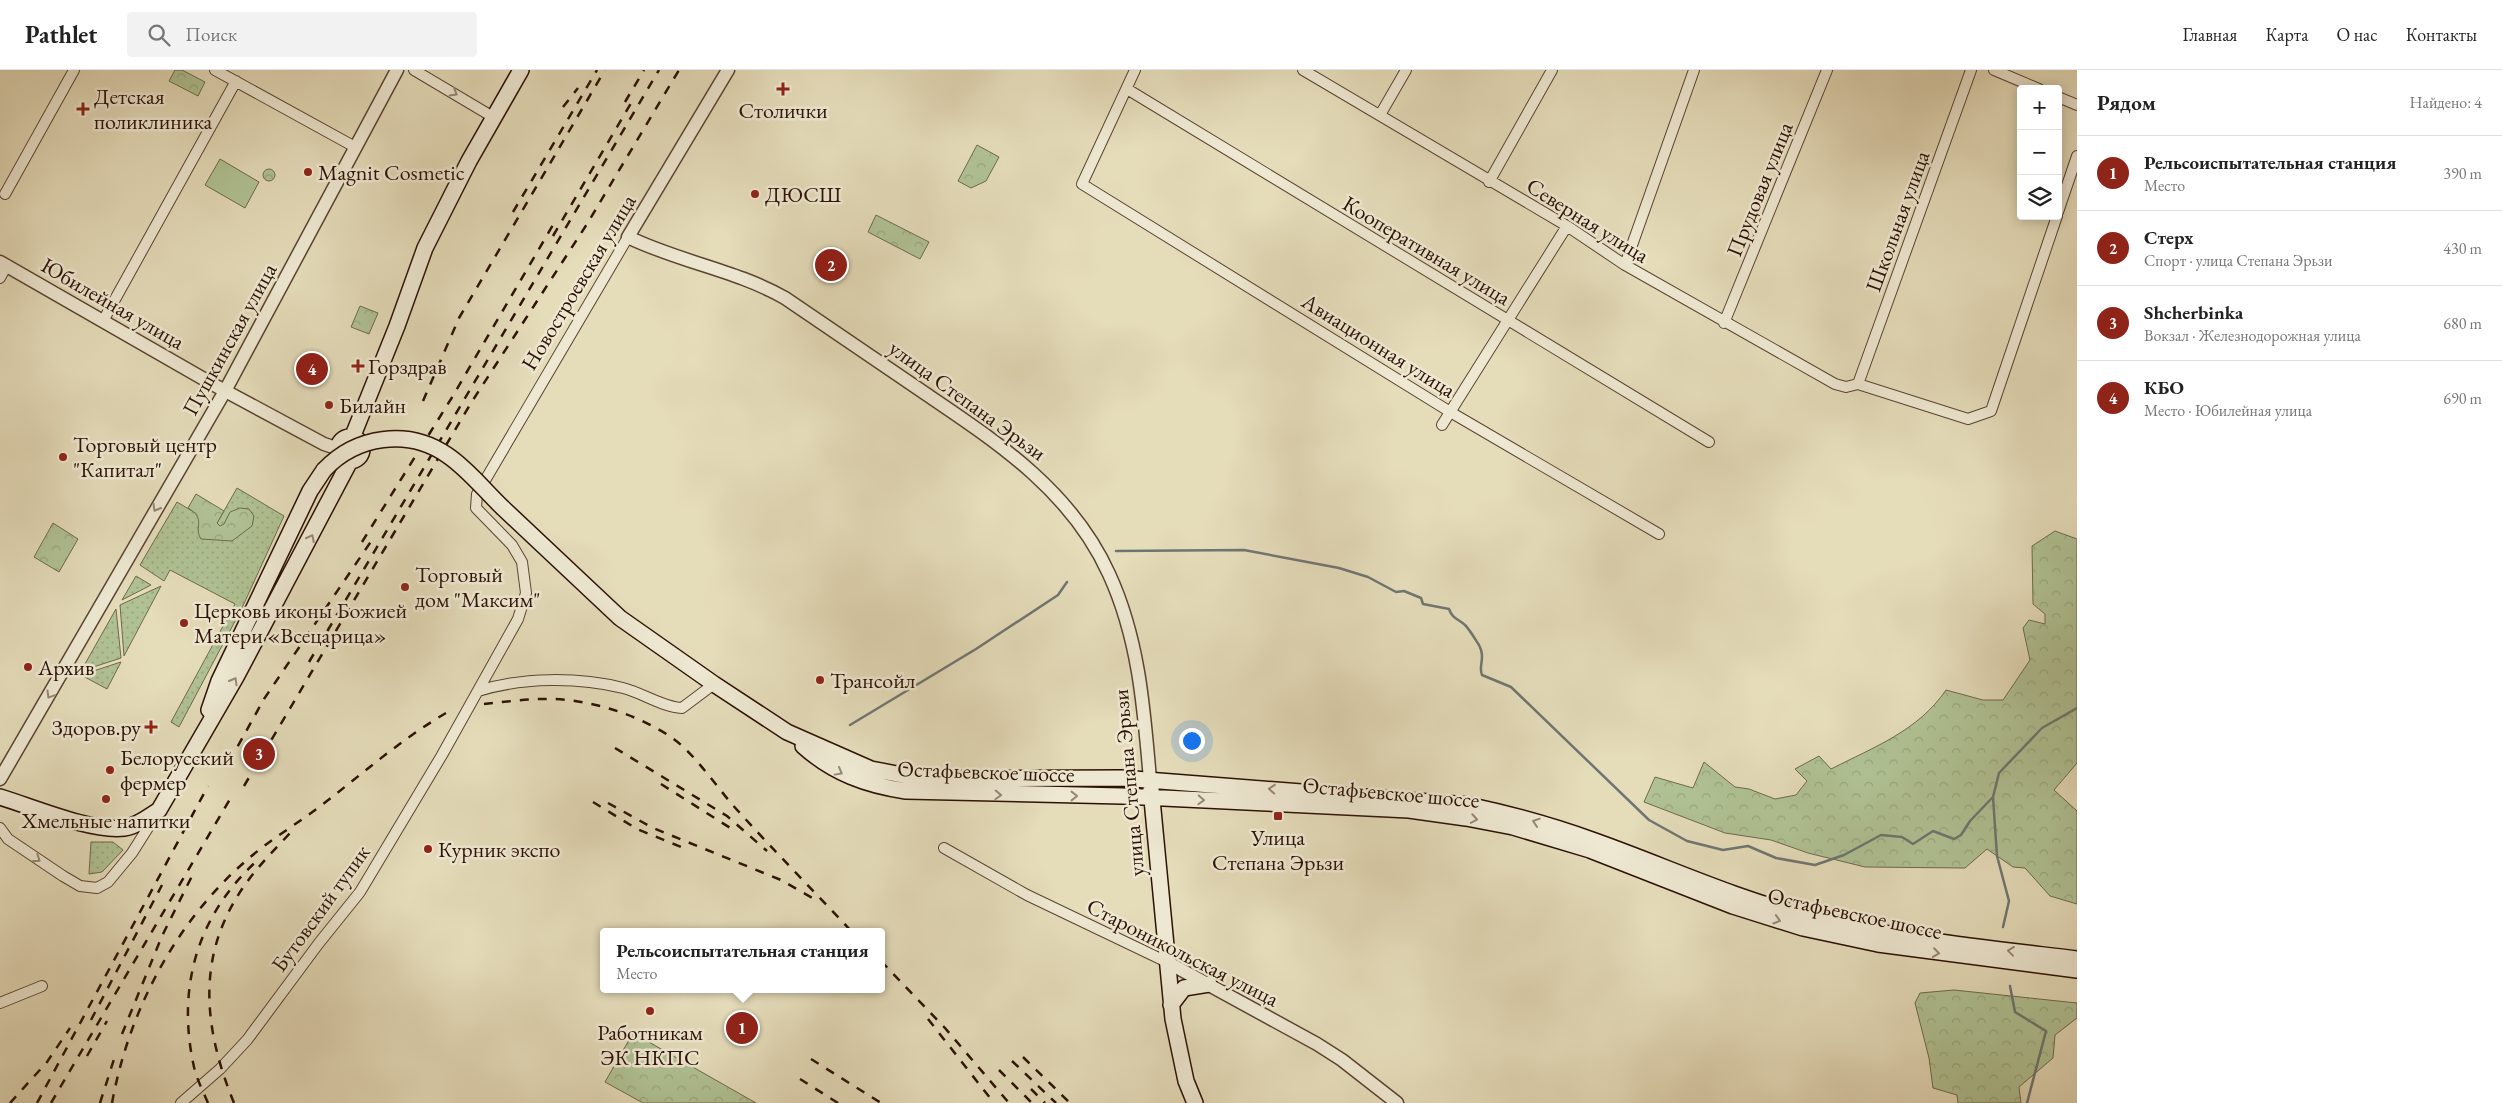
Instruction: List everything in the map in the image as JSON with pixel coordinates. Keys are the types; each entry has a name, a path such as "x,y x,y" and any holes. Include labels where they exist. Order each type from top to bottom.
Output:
{"main road":[{"path":"352,438 397,326 425,248 521,70"},
{"path":"352,438 360,444 362,450 358,458 350,461 342,458 338,449 343,440 352,438"},
{"name":"Остафьевское шоссе","path":"199,737 219,681 310,491 324,470 344,453 368,442 396,439 430,446 455,461 584,587 620,618 714,684 787,732 814,756 851,778 889,789 937,793 1152,797 1409,810 1513,827 1590,850 1733,906 1803,928 1878,944 2077,970"},
{"path":"0,797 81,822 114,828 126,828 139,823 159,810 199,737 236,677 350,461"},
{"name":"Остафьевское шоссе","path":"787,732 852,762 879,771 907,776 1150,780 1468,805 1515,815 1592,840 1734,895 1805,916 1881,933 2077,959"},
{"name":"улица Степана Эрьзи","path":"1150,780 1172,1005 1181,1060 1195,1103"},
{"path":"1172,1005 1184,988 1209,984"}],"street":[{"path":"5,194 74,70"},
{"path":"215,70 355,147"},
{"name":"Пушкинская улица","path":"0,779 225,390 397,70"},
{"path":"414,70 494,117"},
{"name":"Новостроевская улица","path":"478,691 518,619 524,604 526,587 522,562 512,545 476,508 476,501 481,486 728,70"},
{"path":"1127,89 1135,70"},
{"name":"Северная улица","path":"1303,70 1489,182 1567,226 1625,265 1724,323 1835,384 1846,387 1858,384 1968,419 1991,411 2056,220"},
{"path":"1380,115 1406,70"},
{"path":"1489,182 1552,70"},
{"path":"1625,265 1694,70"},
{"name":"Прудовая улица","path":"1724,323 1827,70"},
{"name":"Школьная улица","path":"1858,384 1971,70"},
{"path":"1994,70 2030,85"},
{"path":"103,321 236,81"},
{"name":"Авиационная улица","path":"1127,89 1082,184 1452,413 1659,534"},
{"name":"Кооперативная улица","path":"1127,89 1709,442"},
{"path":"2062,99 2077,105"},
{"path":"2062,200 2077,156"},
{"path":"1442,426 1452,413 1567,226"},
{"name":"улица Степана Эрьзи","path":"628,237 646,246 754,282 785,298 995,440 1066,504 1108,572 1127,623 1140,677 1150,780"},
{"path":"0,278 4,264"},
{"name":"Юбилейная улица","path":"4,264 225,390 324,444 338,449"},
{"path":"478,691 538,681 598,683 625,689 682,708 714,684"},
{"name":"Бутовский тупик","path":"181,1103 220,1069 247,1040 319,943 360,892 478,691"},
{"path":"0,828 8,839 63,876 80,886 97,888 108,882 132,853 159,810"},
{"name":"Староникольская улица","path":"944,848 1027,895 1209,984 1342,1060 1397,1103"},
{"path":"0,1003 42,986"}],"green space":[{"path":"175,70 182,70 205,82 198,96 169,81"},
{"path":"977,145 999,157 986,181 971,188 958,181"},
{"path":"220,159 259,182 245,208 205,185"},
{"path":"267,169 271,169 275,175 271,181 267,181 263,177 263,173"},
{"path":"876,215 929,242 920,259 868,232"},
{"path":"360,306 378,313 369,334 351,327"},
{"path":"237,488 284,516 242,608 179,727 171,722 235,604 170,570 164,581 140,565 177,502 216,525"},
{"path":"196,494 224,511 217,523 220,526 224,524 230,512 240,508 249,509 254,516 252,526 232,541 201,539 198,531 197,516 188,508"},
{"path":"53,523 78,539 59,572 34,557"},
{"path":"2055,531 2077,539 2077,763 2054,790 2077,811 2077,904 2050,896 2025,868 2013,867 1987,849 1965,868 1865,867 1808,853 1771,840 1725,833 1644,802 1655,777 1693,788 1704,762 1735,787 1749,789 1775,799 1796,795 1807,781 1795,769 1819,756 1831,769 1879,745 1922,717 1946,690 1983,700 2003,700 2030,660 2023,628 2029,620 2045,624 2045,614 2033,604 2032,546"},
{"path":"136,576 151,585 122,600"},
{"path":"161,586 124,656 120,605"},
{"path":"116,609 121,658 81,671"},
{"path":"121,662 107,689 81,675"},
{"path":"91,842 113,842 123,850 102,872 89,874"},
{"path":"1954,990 2077,1003 2077,1018 2055,1035 2053,1058 2019,1087 2021,1103 1958,1103 1957,1095 1933,1088 1929,1058 1915,1003 1920,993"},
{"path":"633,1033 756,1103 643,1103 605,1082"}],"waterway":[{"path":"1116,551 1244,550 1339,568 1368,577 1396,592 1404,591 1421,598 1423,604 1449,609 1467,627 1479,645 1482,654 1482,675 1511,687 1649,820 1687,841 1723,850 1748,846 1776,858 1815,865 1844,855 1881,835 1902,837 1913,844 1933,831 1954,839 1961,835 1970,821 1993,797"},
{"path":"850,725 976,649 1058,595 1067,582"},
{"path":"2003,927 2009,901 1997,856 1993,797 1999,773 2042,728 2077,708"},
{"path":"2010,986 2015,1012 2046,1031 2027,1103"}],"railway":[{"path":"513,212 597,70"},
{"path":"423,401 459,318 605,70"},
{"path":"625,102 644,70"},
{"path":"309,662 659,70"},
{"path":"244,786 471,403 587,224 679,70"},
{"path":"563,107 578,88"},
{"path":"553,236 634,98"},
{"path":"362,542 451,399 553,225"},
{"path":"229,762 264,699 374,537"},
{"path":"484,704 537,699 577,701 611,709 658,729 680,744 698,762 767,843 848,928"},
{"path":"112,1103 130,1034 159,969 199,910 222,883 256,852 318,808 397,746 446,713"},
{"path":"615,748 727,816 767,851"},
{"path":"661,784 735,831"},
{"path":"37,1103 208,786"},
{"path":"51,1103 230,799"},
{"path":"593,802 637,829 681,847"},
{"path":"608,803 653,828 781,880 816,900"},
{"path":"234,1103 216,1046 211,1018 209,991 212,963 219,936 230,909 252,875 293,830"},
{"path":"208,1103 195,1072 189,1037 188,1008 191,980 197,953 207,927 221,902 239,879 260,858"},
{"path":"122,1034 162,936 193,874"},
{"path":"91,1020 162,885"},
{"path":"885,965 945,1028 1009,1103"},
{"path":"928,1019 994,1103"},
{"path":"87,1056 107,1021"},
{"path":"10,1103 47,1062 70,1028"},
{"path":"100,1103 116,1053"},
{"path":"1023,1057 1070,1103"},
{"path":"811,1059 881,1103"},
{"path":"1012,1061 1056,1103"},
{"path":"999,1070 1032,1103"},
{"path":"800,1079 838,1103"},
{"path":"1031,1089 1045,1103"}],"place":[{"name":"Столички","path":"783,89"},
{"name":"Детская поликлиника","path":"83,109"},
{"name":"Magnit Cosmetic","path":"308,172"},
{"name":"ДЮСШ","path":"755,194"},
{"name":"Стерх","path":"831,265"},
{"name":"Горздрав","path":"358,366"},
{"name":"КБО","path":"312,369"},
{"name":"Билайн","path":"329,405"},
{"name":"Торговый центр \"Капитал\"","path":"63,457"},
{"name":"Торговый дом \"Максим\"","path":"405,587"},
{"name":"Церковь иконы Божией Матери «Всецарица»","path":"184,623"},
{"name":"Архив","path":"28,667"},
{"name":"Трансойл","path":"820,680"},
{"name":"Здоров.ру","path":"151,727"},
{"name":"Shcherbinka","path":"259,754"},
{"name":"Белорусский фермер","path":"110,770"},
{"name":"Хмельные напитки","path":"106,799"},
{"name":"Улица Степана Эрьзи","path":"1278,816"},
{"name":"Курник экспо","path":"428,849"},
{"name":"Работникам ЭК НКПС","path":"650,1011"},
{"name":"Рельсоиспытательная станция","path":"742,1028"}]}
